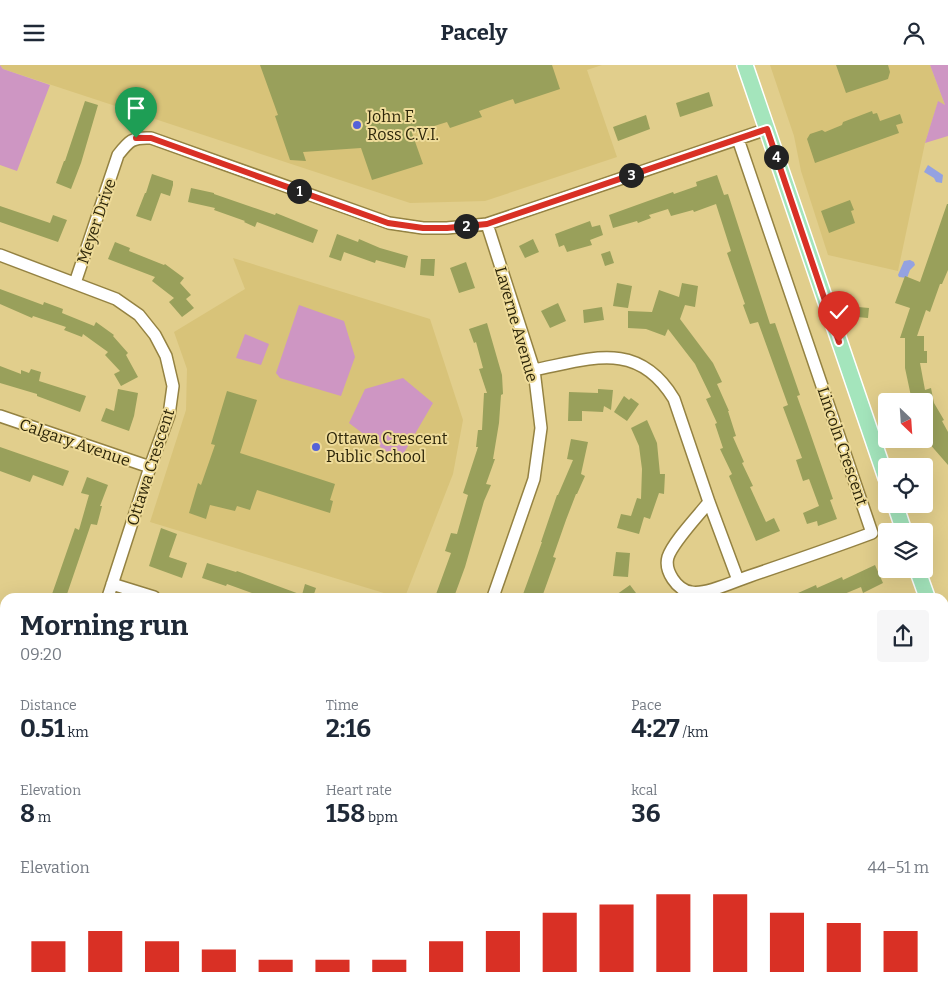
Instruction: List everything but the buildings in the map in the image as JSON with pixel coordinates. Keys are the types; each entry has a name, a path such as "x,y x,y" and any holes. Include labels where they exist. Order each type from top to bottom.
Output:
{"main road":[{"path":"745,65 879,458"},
{"path":"920,578 926,593"}],"street":[{"name":"Meyer Drive","path":"75,283 118,155 126,145 136,138 151,138 388,223 423,228 447,228 487,224 767,129"},
{"name":"Lincoln Crescent","path":"709,502 672,549 667,559 669,573 674,581 681,589 691,592 702,592 872,533 738,139"},
{"name":"Laverne Avenue","path":"487,224 534,370 541,428 534,479 494,593"},
{"name":"Ottawa Crescent","path":"0,255 116,299 139,315 155,335 166,356 174,386 169,415 109,593"},
{"path":"534,370 590,358 613,357 634,362 646,368 667,387 674,399 738,580"},
{"name":"Calgary Avenue","path":"0,416 150,467"},
{"path":"112,584 141,593"}],"shaded area":[{"path":"0,65 602,65 587,70 617,157 485,201 410,203 3,69"},
{"path":"0,65 3,69 50,85 17,171 0,165"},
{"path":"770,65 930,65 945,105 938,102 925,143 898,271 828,255 801,171 794,136"},
{"path":"930,65 948,65 948,136 925,143 938,101 945,105"},
{"name":"Ottawa Crescent Public School","path":"233,258 430,319 463,420 453,474 407,593 384,593 150,522 186,410 187,369 174,332 245,289"},
{"path":"299,305 344,321 355,357 341,396 280,378 276,373"},
{"path":"245,334 269,344 261,365 236,358"},
{"path":"403,378 433,403 401,458 395,458 349,423 365,389"}],"water":[{"path":"928,165 943,175 942,183 936,182 934,178 924,172"},
{"path":"910,260 915,265 910,270 907,278 899,277 898,275 904,261"}],"place":[{"name":"John F. Ross C.V.I.","path":"357,125"},
{"name":"Ottawa Crescent Public School","path":"316,447"}],"route":[{"path":"136,138 151,138 388,223 423,228 447,228 487,224 767,129 839,342"}]}
